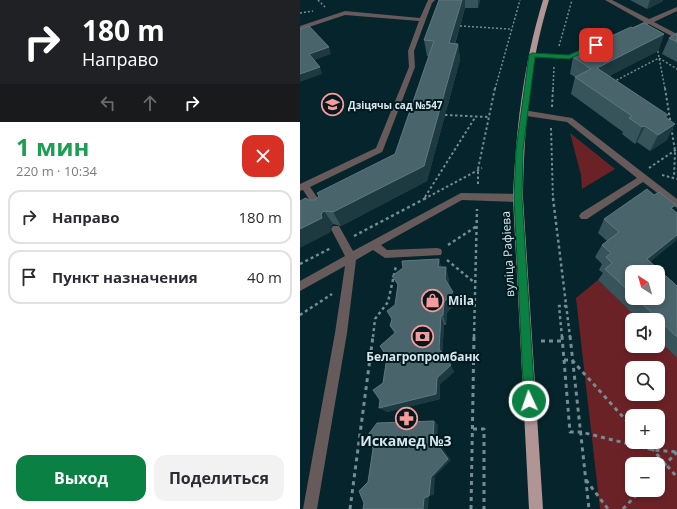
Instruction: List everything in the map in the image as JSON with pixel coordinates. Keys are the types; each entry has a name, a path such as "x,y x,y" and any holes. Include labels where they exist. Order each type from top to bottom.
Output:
{"main road":[{"name":"вуліца Рафіева","path":"536,509 518,198 518,160 532,55 546,0"}],"lane":[{"path":"321,210 302,187 379,150 412,67 411,51 429,2 432,0"},
{"path":"608,0 677,37"},
{"path":"628,32 652,24 677,9"},
{"path":"300,28 346,14 423,20"},
{"path":"532,55 569,57 606,41"},
{"path":"524,113 569,120 643,174 677,204"},
{"path":"584,216 643,174"},
{"path":"300,286 461,196 518,198"},
{"path":"310,509 341,333 351,258 336,229"},
{"path":"374,245 385,254 398,255 437,252"}],"path":[{"path":"318,0 327,8"},
{"path":"471,509 477,226 480,169 488,117 510,30 520,0"},
{"path":"572,0 555,57 550,155 553,215 566,306 589,509"},
{"path":"652,24 676,150 674,177"},
{"path":"460,26 510,30"},
{"path":"659,58 677,69"},
{"path":"612,82 659,58"},
{"path":"445,115 488,117"},
{"path":"425,197 476,116"},
{"path":"667,128 673,132"},
{"path":"643,174 676,150"},
{"path":"300,264 480,169"},
{"path":"476,283 437,252 477,226"},
{"path":"350,509 375,319 388,302 398,255"},
{"path":"300,315 348,284"},
{"path":"566,306 559,306 570,432 581,432 653,450 677,452"},
{"path":"526,341 562,342"},
{"path":"564,360 572,360 625,419"},
{"path":"473,429 484,429 484,509"},
{"path":"653,450 659,457"},
{"path":"677,452 665,464 677,477"},
{"path":"585,479 608,509"},
{"path":"623,509 634,497"}],"shaded area":[{"path":"570,133 615,169 582,189 581,175"},
{"path":"598,280 632,313 625,313 625,353 665,353 665,346 677,358 677,509 600,509 576,298"}],"building":[{"path":"439,0 462,0 449,43 458,44 424,166 333,212 324,211 321,214 322,218 300,229 300,201 306,198 309,200 315,200 319,196 317,193 395,154 434,41 424,40"},
{"path":"644,23 664,34 597,68 668,115 665,117 675,124 658,135 629,118 632,116 575,77 591,69 573,57 588,50 585,48 631,27 633,28"},
{"path":"309,26 329,47 309,54 320,67 300,74 300,29"},
{"path":"677,33 677,42 669,38"},
{"path":"647,189 654,195 659,192 676,205 671,208 677,213 677,235 647,259 654,265 625,265 625,288 605,269 612,263 606,257 611,253 602,245 619,232 604,219"},
{"path":"439,259 438,267 446,267 445,279 453,292 444,302 443,315 441,315 439,349 451,365 437,378 436,394 379,408 380,400 373,390 383,383 387,357 380,346 396,332 390,326 392,319 387,311 395,305 398,284 392,276 403,268 402,261"},
{"path":"665,275 677,286 677,337 665,326 665,313 652,313 643,305 665,305"},
{"path":"434,421 433,439 448,459 431,477 429,496 424,498 423,509 363,509 364,503 359,491 368,482 373,449 368,435 377,423"}],"place":[{"name":"Дзіцячы сад №547","path":"333,105"},
{"name":"Mila","path":"433,301"},
{"name":"Белагропромбанк","path":"423,336"},
{"name":"Искамед №3","path":"406,419"}],"route":[{"path":"529,401 518,198 518,160 532,55 569,57 596,45"}]}
